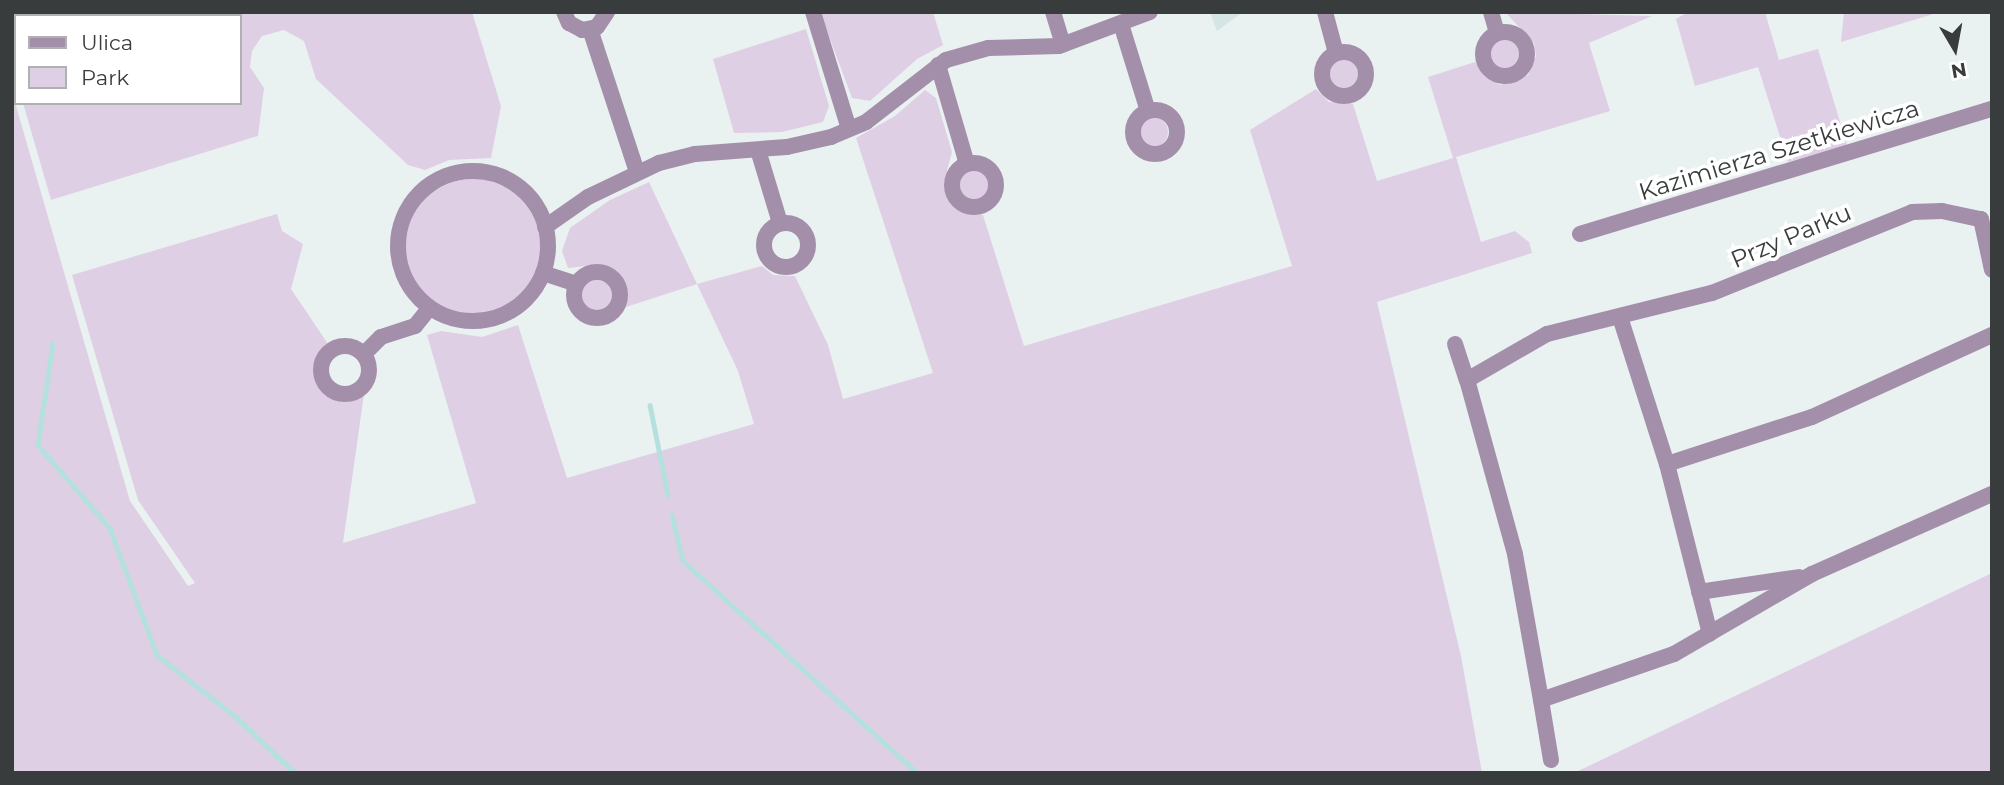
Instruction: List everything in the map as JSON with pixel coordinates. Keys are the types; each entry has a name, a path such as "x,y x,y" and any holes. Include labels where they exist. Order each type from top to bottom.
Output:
{"street":[{"path":"564,12 575,27 590,29 602,22 607,12"},
{"path":"814,12 849,129"},
{"path":"1053,12 1063,44"},
{"path":"545,227 637,172 695,154 807,144 849,129 876,114 938,65 988,48 1063,44 1150,12"},
{"path":"1325,12 1336,53"},
{"path":"1491,12 1497,33"},
{"path":"1121,24 1148,111"},
{"path":"590,29 637,172"},
{"path":"938,65 967,164"},
{"name":"Kazimierza Szetkiewicza","path":"1580,234 1992,109"},
{"path":"758,150 780,223"},
{"path":"464,172 500,176 529,195 545,227 549,243 543,273 519,306 495,318 450,319 429,309 404,277 398,231 411,202 431,183 464,172"},
{"name":"Przy Parku","path":"1467,380 1546,334 1713,293 1912,212 1942,211 1986,217 1992,270"},
{"path":"543,273 576,284"},
{"path":"364,354 381,337 415,326 429,309"},
{"path":"1620,317 1667,464 1710,634"},
{"path":"1667,464 1812,417 1992,335"},
{"path":"1455,344 1516,554 1551,760"},
{"path":"1541,700 1647,666 1710,634 1812,574 1992,494"},
{"path":"1699,592 1812,574"}],"shaded area":[{"path":"1210,12 1243,12 1217,31"}],"green space":[{"path":"12,12 472,12 501,106 491,158 449,160 425,170 408,165 316,79 304,41 284,30 262,36 252,51 250,67 264,88 258,136 51,200 24,105 242,105 242,14 14,14 14,46"},
{"path":"820,12 933,12 943,45 917,59 870,101 852,98"},
{"path":"1505,12 1652,16 1589,43 1610,111 1456,157 1481,242 1515,231 1529,242 1532,253 1377,302 1461,656 1482,773 12,773 12,92 130,501 188,586 195,583 138,500 72,275 277,214 282,231 303,244 291,289 328,344 317,359 316,378 336,399 364,394 343,543 476,503 427,335 441,331 482,337 518,325 567,478 754,424 738,371 697,284 762,266 773,275 795,276 828,345 843,399 933,373 856,138 895,116 925,90 936,98 952,152 944,182 947,199 965,214 983,215 1024,346 1292,266 1250,130 1316,89 1329,102 1353,104 1377,181 1453,158 1428,77 1475,62 1484,76 1500,85 1528,75 1536,56 1534,43"},
{"path":"1688,12 1765,12 1779,60 1818,49 1847,145 1788,162 1758,67 1695,86 1676,19"},
{"path":"1844,12 1940,12 1841,42"},
{"path":"806,29 829,106 823,122 782,132 734,133 713,59"},
{"path":"1505,39 1511,40 1519,48 1519,60 1511,68 1505,69 1499,68 1491,60 1490,54 1491,48 1499,40"},
{"path":"1344,59 1350,60 1358,68 1358,80 1350,88 1344,89 1338,88 1330,80 1329,74 1330,68 1338,60"},
{"path":"1153,117 1159,118 1167,126 1167,138 1159,146 1153,147 1147,146 1139,138 1138,132 1139,126 1147,118"},
{"path":"974,170 980,171 988,179 988,191 980,199 974,200 968,199 960,191 959,185 960,179 968,171"},
{"path":"473,179 499,184 521,199 536,221 541,247 536,273 521,295 499,310 473,315 447,310 425,295 410,273 405,247 410,221 425,199 447,184"},
{"path":"649,182 697,284 626,307 627,288 615,271 595,265 568,268 562,251 570,228 610,200"},
{"path":"597,280 608,285 613,296 608,307 597,312 586,307 581,296 586,285"},
{"path":"1992,573 1992,773 1574,773"}],"waterway":[{"path":"53,343 38,445 110,528 157,655 236,717 295,773"},
{"path":"650,405 668,495"},
{"path":"672,515 683,561 918,773"}]}
